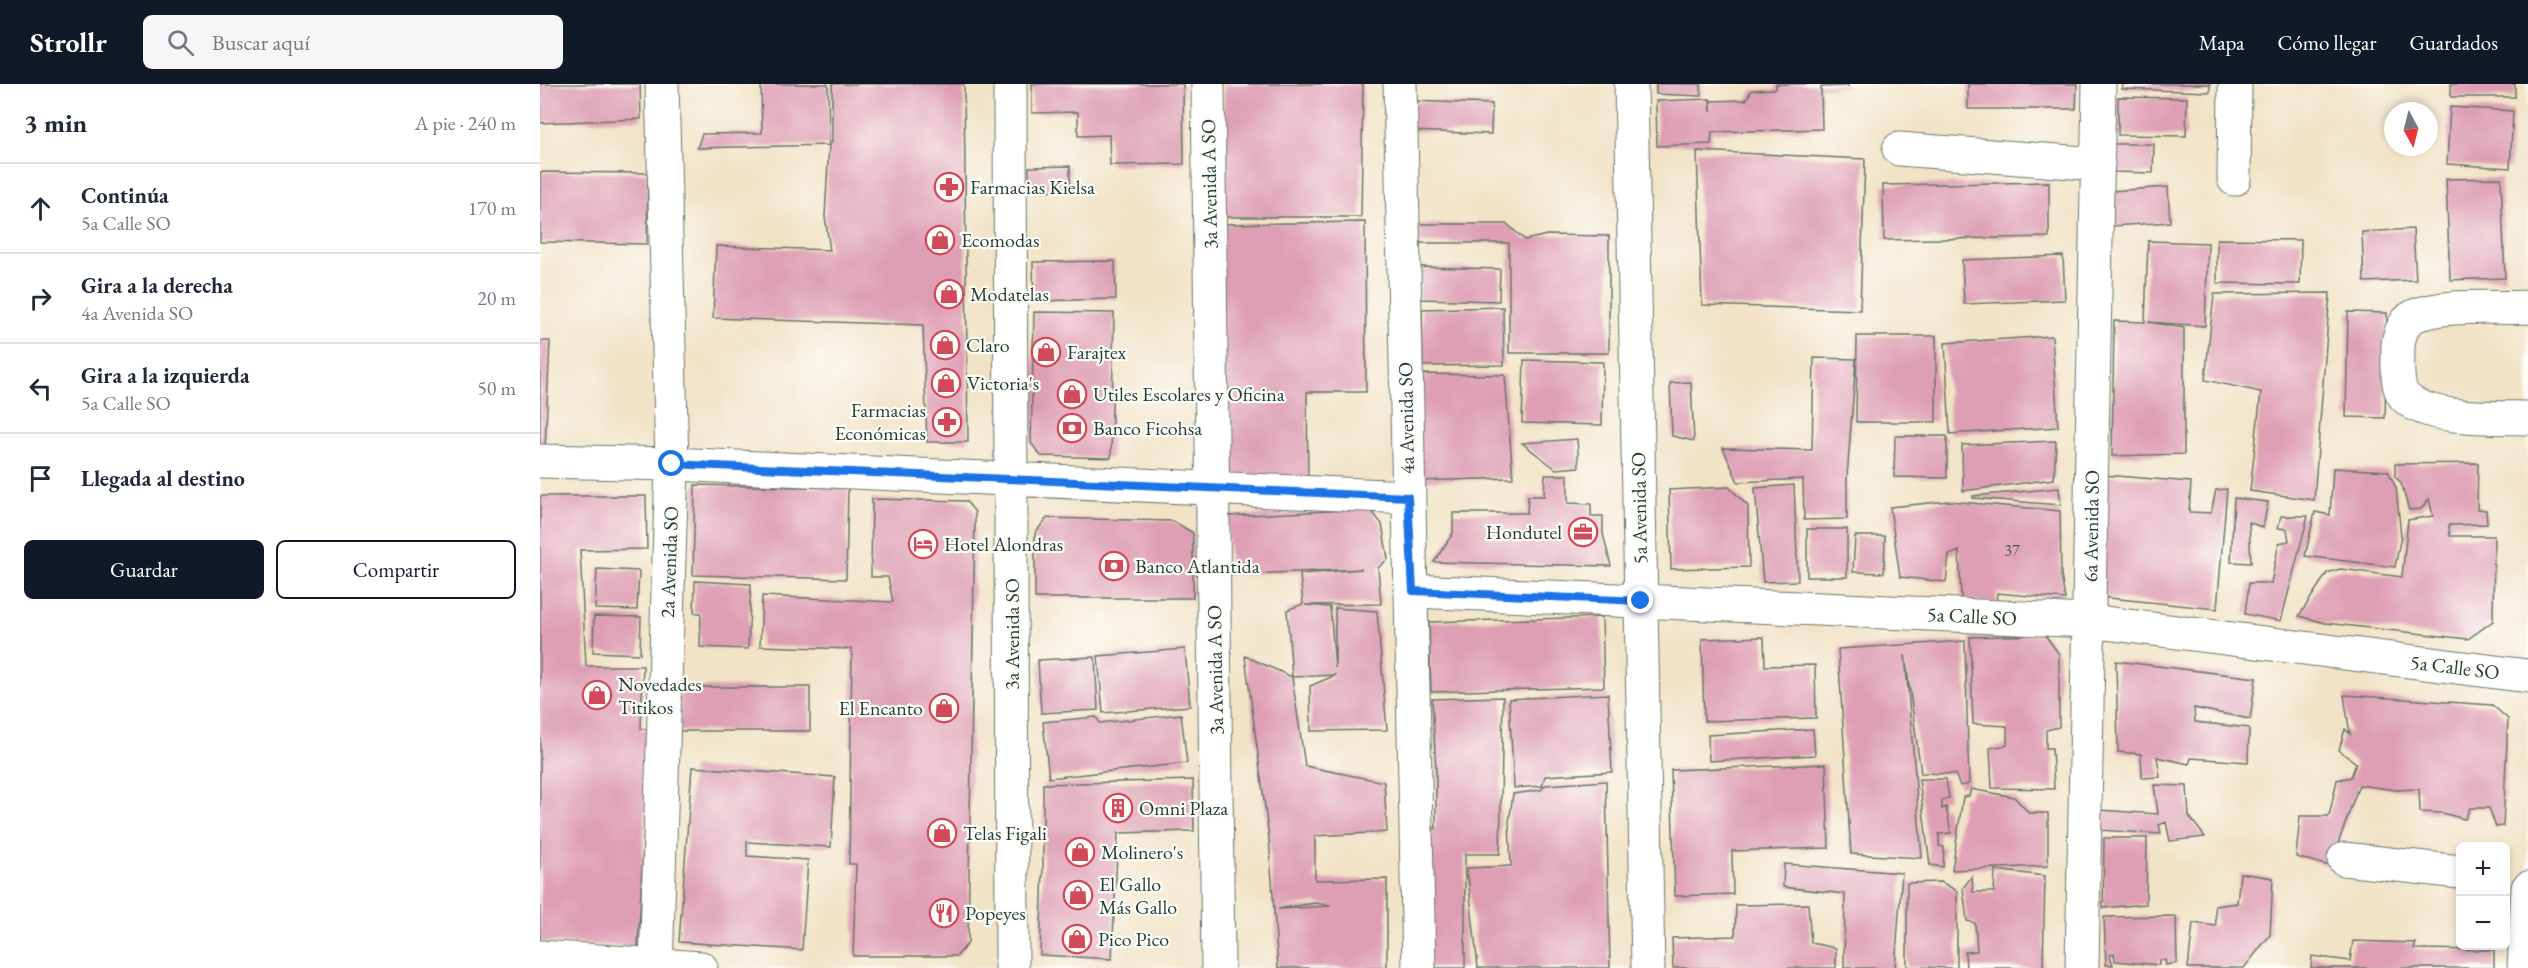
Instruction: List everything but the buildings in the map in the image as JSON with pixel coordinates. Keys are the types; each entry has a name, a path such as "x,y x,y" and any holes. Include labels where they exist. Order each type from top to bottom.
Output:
{"street":[{"name":"2a Avenida SO","path":"656,966 672,464 662,84"},
{"name":"3a Avenida SO","path":"1010,84 1012,968"},
{"name":"3a Avenida A SO","path":"1208,84 1218,968"},
{"name":"4a Avenida SO","path":"1400,84 1408,497 1413,591 1419,968"},
{"name":"5a Avenida SO","path":"1631,84 1648,968"},
{"name":"6a Avenida SO","path":"2082,968 2099,84"},
{"path":"2234,179 2235,84"},
{"path":"1899,148 2098,164"},
{"path":"2528,307 2438,310 2412,317 2402,330 2397,344 2398,373 2403,394 2415,405 2444,413 2528,418"},
{"path":"540,461 672,464 1408,497"},
{"name":"5a Calle SO","path":"1413,591 2089,621 2528,676"},
{"path":"2344,859 2456,872"},
{"path":"2510,881 2528,886 2524,968"},
{"path":"540,957 701,968"}],"place":[{"name":"Farmacias Kielsa","path":"949,187"},
{"name":"Ecomodas","path":"940,240"},
{"name":"Modatelas","path":"949,294"},
{"name":"Claro","path":"945,345"},
{"name":"Farajtex","path":"1046,352"},
{"name":"Victoria's","path":"946,383"},
{"name":"Utiles Escolares y Oficina","path":"1072,394"},
{"name":"Farmacias Económicas","path":"947,422"},
{"name":"Banco Ficohsa","path":"1072,428"},
{"name":"Hondutel","path":"1583,532"},
{"name":"Hotel Alondras","path":"923,544"},
{"name":"Banco Atlantida","path":"1114,566"},
{"name":"Novedades Titikos","path":"597,695"},
{"name":"El Encanto","path":"944,708"},
{"name":"Omni Plaza","path":"1118,808"},
{"name":"Telas Figali","path":"942,833"},
{"name":"Molinero's","path":"1080,852"},
{"name":"El Gallo Más Gallo","path":"1078,895"},
{"name":"Popeyes","path":"944,913"},
{"name":"Pico Pico","path":"1077,939"}],"route":[{"path":"672,464 1408,497 1413,591 1641,601"}]}
